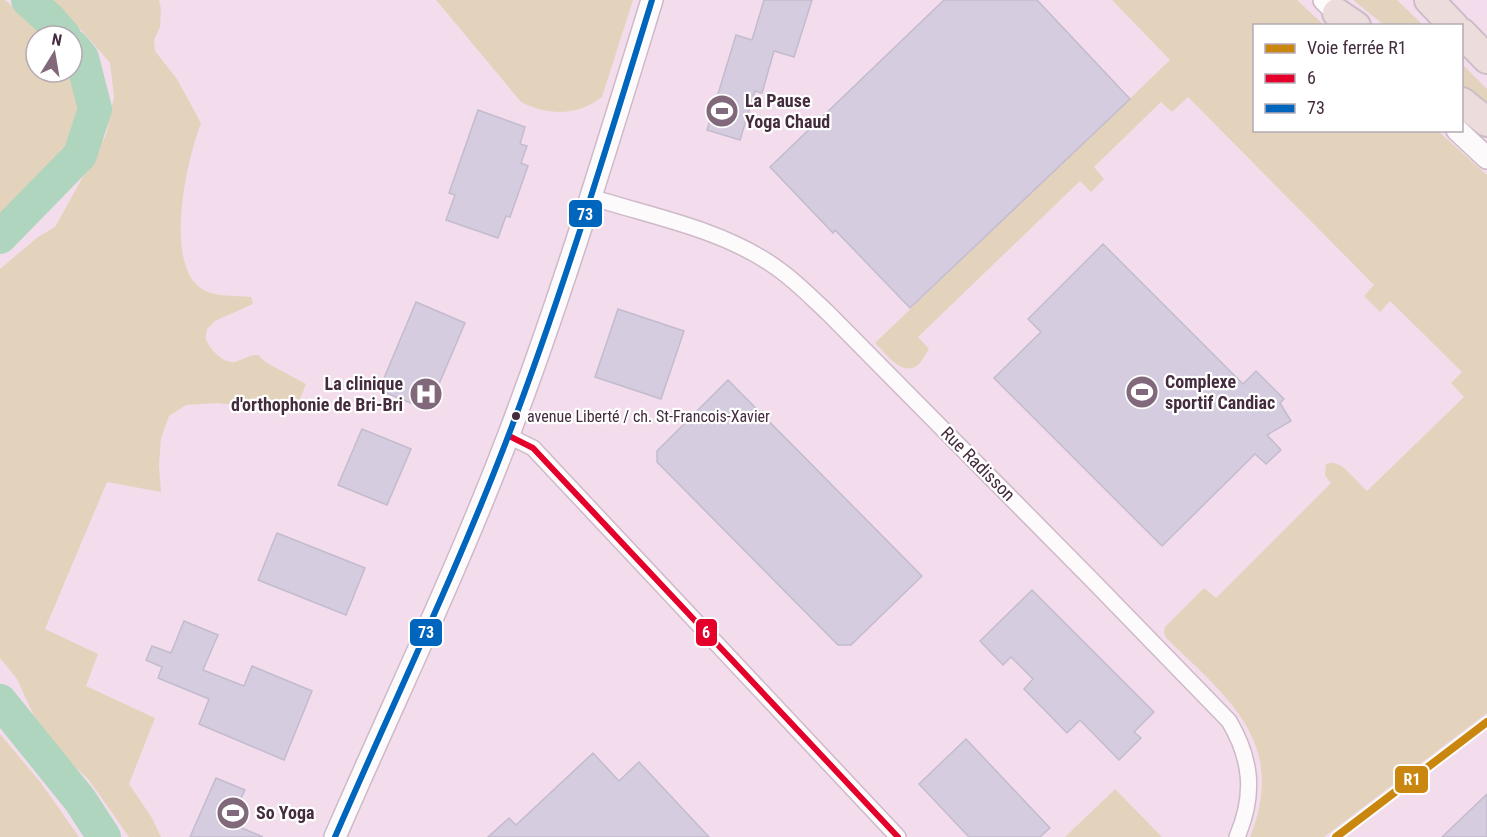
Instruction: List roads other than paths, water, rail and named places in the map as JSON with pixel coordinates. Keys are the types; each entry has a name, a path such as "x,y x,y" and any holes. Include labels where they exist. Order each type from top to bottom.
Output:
{"highway":[{"path":"1429,0 1452,24"},
{"path":"1463,35 1487,59"},
{"path":"1463,104 1487,122"}],"street":[{"path":"335,837 509,436 591,197 652,0"},
{"path":"1459,132 1487,158"},
{"name":"Rue Radisson","path":"591,197 737,245 789,277 821,307 1084,571 1228,721 1238,736 1248,771 1246,812 1237,837"},
{"path":"509,436 533,448 898,837"}],"waterway":[{"path":"28,0 53,24"},
{"path":"0,237 80,155 95,109 84,66"},
{"path":"0,701 80,800 104,837"}],"rail line":[{"name":"R1","path":"1336,837 1487,722"}],"place":[{"name":"La Pause Yoga Chaud","path":"722,111"},
{"name":"Complexe sportif Candiac","path":"1142,392"},
{"name":"La clinique d'orthophonie de Bri-Bri","path":"426,394"},
{"name":"avenue Liberté / ch. St-Francois-Xavier","path":"516,416"},
{"name":"So Yoga","path":"233,813"}]}
